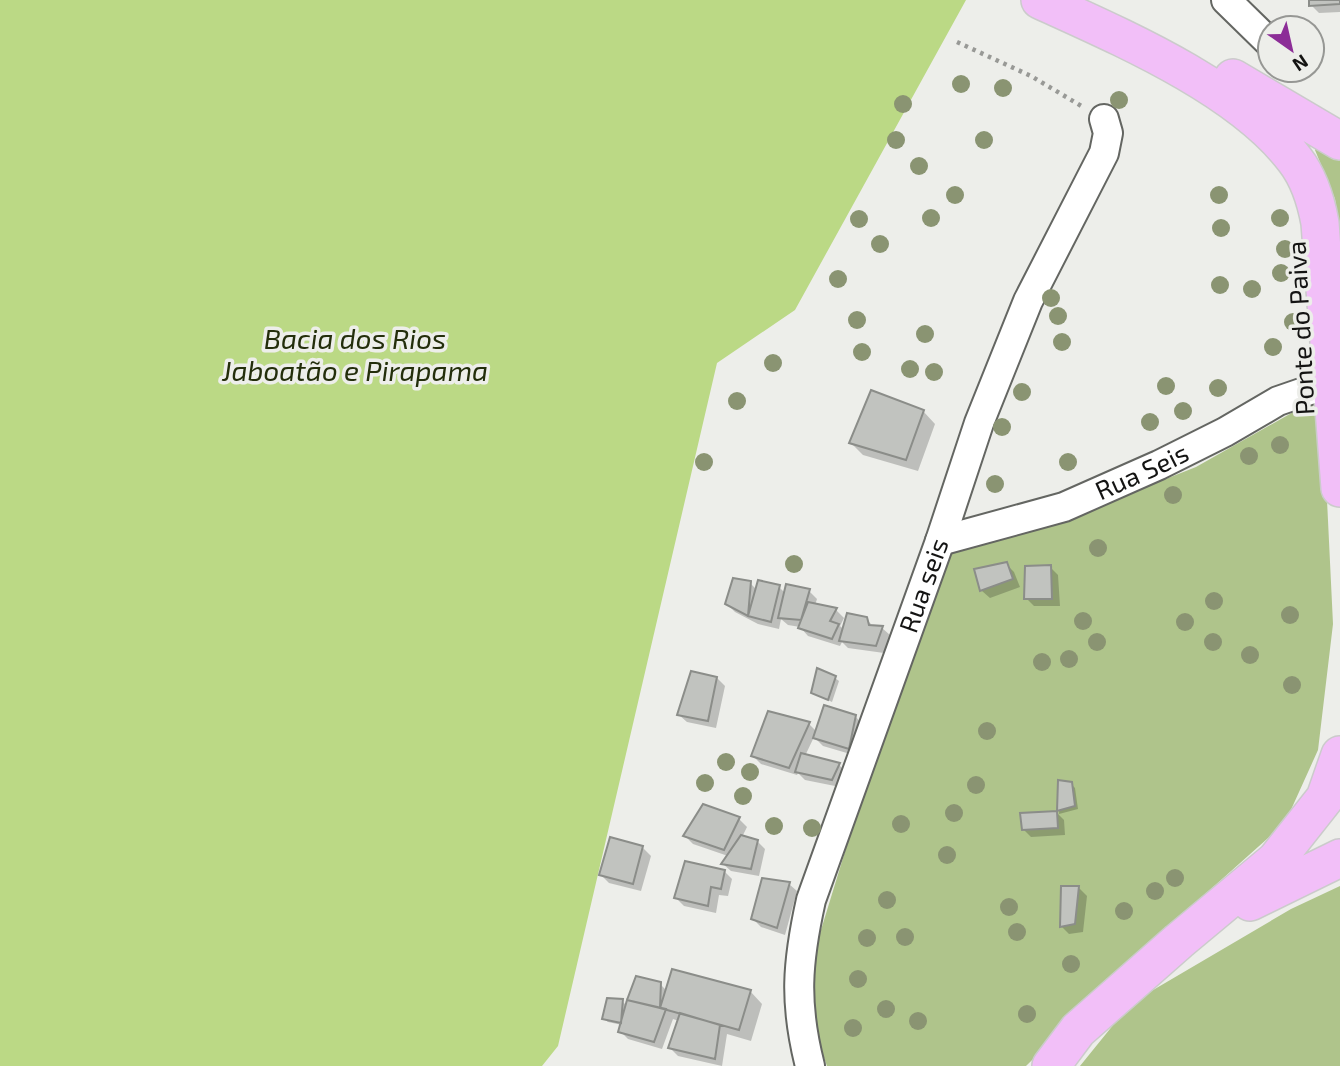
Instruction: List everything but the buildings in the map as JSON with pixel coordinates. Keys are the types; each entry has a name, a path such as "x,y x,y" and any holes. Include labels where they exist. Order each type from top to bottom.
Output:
{"main road":[{"path":"1040,0 1109,31 1175,66 1257,120 1297,162 1331,239 1333,382 1340,488"},
{"path":"1075,0 1166,40 1340,141"},
{"path":"1051,1066 1078,1030 1276,860 1325,798 1340,755"},
{"path":"1179,941 1276,888 1340,858"}],"street":[{"path":"1226,0 1256,29"},
{"name":"Rua seis","path":"810,1066 801,1031 797,988 801,944 811,900 940,541 979,423 1028,301 1104,153 1108,134 1104,120"},
{"name":"Rua Seis","path":"940,541 1064,507 1159,465 1225,432 1278,401 1333,382"}],"path":[{"path":"957,41 1031,76 1104,120"}],"shaded area":[{"path":"1317,142 1340,145 1340,231 1335,199 1315,150"},
{"path":"1311,402 1324,438 1333,624 1318,750 1285,823 1165,930 1026,1066 827,1066 815,1032 813,956 866,783 947,554 1067,518 1196,467"},
{"path":"1340,886 1340,1066 1080,1066 1131,1003 1291,909"}],"water":[{"name":"Bacia dos Rios Jaboatão e Pirapama","path":"0,0 966,0 795,310 717,363 558,1046 542,1066 0,1066"}]}
